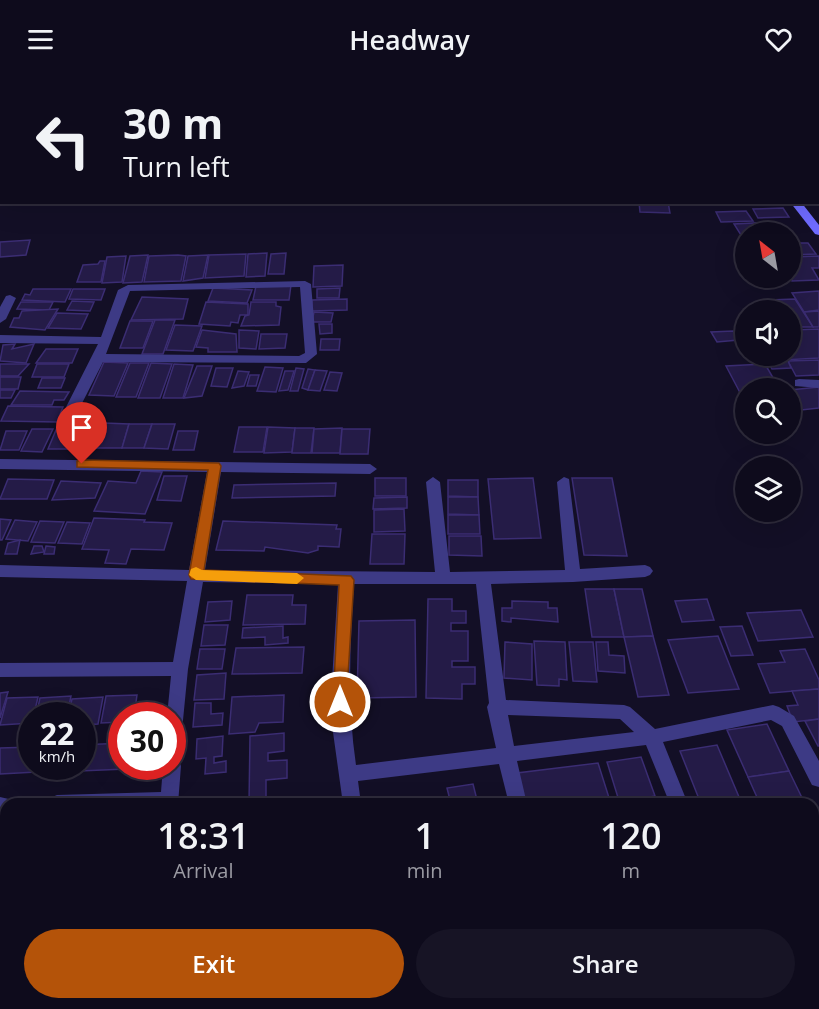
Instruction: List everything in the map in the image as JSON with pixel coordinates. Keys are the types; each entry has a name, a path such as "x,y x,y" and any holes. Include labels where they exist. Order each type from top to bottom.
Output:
{"street":[{"path":"797,204 819,232"},
{"path":"69,415 99,358 124,290 131,287 305,284 311,354 302,360 99,358"},
{"path":"0,319 10,298"},
{"path":"0,339 105,341"},
{"path":"801,383 819,384"},
{"path":"0,464 370,469"},
{"path":"177,702 180,669 215,466"},
{"path":"433,482 443,578"},
{"path":"564,482 573,576"},
{"path":"0,571 346,580 573,576 645,571"},
{"path":"483,578 496,707 516,798"},
{"path":"346,580 340,680 341,725 351,798"},
{"path":"0,670 180,669"},
{"path":"496,707 624,712 652,736 677,798"},
{"path":"349,774 652,736 773,712 788,721 819,779"},
{"path":"169,798 171,780"}],"building":[{"path":"639,204 668,204 670,213 640,212"},
{"path":"783,208 789,217 758,218 753,209"},
{"path":"746,211 753,221 721,222 716,212"},
{"path":"30,240 26,255 0,257 0,242"},
{"path":"801,243 808,243 816,254 801,255"},
{"path":"267,253 265,276 246,277 248,254"},
{"path":"286,253 284,274 268,274 271,254"},
{"path":"246,254 244,276 205,278 209,255"},
{"path":"148,255 142,282 123,283 130,256"},
{"path":"208,255 203,278 183,281 188,256"},
{"path":"126,256 122,282 102,283 107,257"},
{"path":"149,256 186,256 181,281 144,282"},
{"path":"819,256 819,268 812,268 819,280 801,281 801,257"},
{"path":"100,261 105,261 101,282 77,282 83,265 98,264"},
{"path":"343,265 342,286 313,287 314,266"},
{"path":"291,285 289,300 253,300 256,286"},
{"path":"213,288 252,290 247,303 208,301"},
{"path":"340,288 339,298 317,298 317,289"},
{"path":"33,289 71,289 65,302 22,300 25,294 30,295"},
{"path":"73,289 105,289 101,300 69,299"},
{"path":"819,291 819,310 804,312 801,300 796,300 792,293"},
{"path":"142,297 188,299 183,319 131,320"},
{"path":"347,299 347,310 312,311 312,300"},
{"path":"72,301 94,302 90,311 67,310"},
{"path":"21,302 53,302 49,310 17,309"},
{"path":"206,302 248,304 248,315 240,315 238,323 231,322 230,326 199,324"},
{"path":"251,302 276,302 276,306 281,307 279,325 241,326 245,316 249,315"},
{"path":"801,308 813,327 801,327"},
{"path":"58,309 45,330 10,327 14,318 19,318 22,311"},
{"path":"819,311 819,327 813,327 804,312"},
{"path":"314,312 333,313 331,322 312,322"},
{"path":"57,313 88,314 81,329 48,328"},
{"path":"155,320 175,320 163,354 142,354"},
{"path":"130,321 153,321 143,348 120,348"},
{"path":"319,324 332,324 332,333 320,334"},
{"path":"175,325 202,326 193,351 166,350"},
{"path":"819,329 819,358 801,359 801,330"},
{"path":"202,330 236,334 237,352 208,352 208,348 196,347"},
{"path":"239,330 259,331 256,349 239,348"},
{"path":"733,331 735,340 717,342 711,332"},
{"path":"261,334 287,334 285,348 259,349"},
{"path":"321,339 340,339 339,350 320,350"},
{"path":"15,344 12,349 34,344 26,363 0,361 3,345"},
{"path":"46,349 78,349 72,363 36,363"},
{"path":"819,360 819,375 796,376 791,366 801,366 801,361"},
{"path":"104,362 128,363 114,396 89,395"},
{"path":"130,363 149,363 136,397 116,397"},
{"path":"151,363 172,364 160,398 138,398"},
{"path":"0,364 29,364 18,376 0,376"},
{"path":"37,364 69,364 64,377 32,377"},
{"path":"174,364 193,365 183,398 163,398"},
{"path":"197,366 212,366 202,396 184,398"},
{"path":"726,366 766,366 773,378 735,378 735,383"},
{"path":"770,366 790,366 791,368 772,369"},
{"path":"265,367 283,368 276,392 257,391"},
{"path":"216,368 233,368 227,387 211,386"},
{"path":"296,368 304,369 298,391 290,391"},
{"path":"308,369 315,370 308,390 302,388"},
{"path":"315,370 327,371 320,391 308,390"},
{"path":"238,371 249,372 244,386 232,388"},
{"path":"285,371 294,371 288,390 279,391"},
{"path":"330,372 342,373 337,391 324,390"},
{"path":"250,375 259,375 256,386 247,386"},
{"path":"0,377 21,377 18,389 0,389"},
{"path":"42,378 65,378 61,388 38,388"},
{"path":"819,387 819,408 801,410 801,389"},
{"path":"0,390 15,390 11,398 0,398"},
{"path":"20,391 69,392 64,400 54,400 52,405 11,405"},
{"path":"8,406 63,407 57,422 1,421"},
{"path":"59,423 79,423 68,449 48,449"},
{"path":"82,423 104,423 95,448 70,448"},
{"path":"104,423 129,424 122,448 95,448"},
{"path":"129,424 152,424 144,448 122,448"},
{"path":"152,424 175,424 168,449 144,448"},
{"path":"239,427 267,427 263,452 234,452"},
{"path":"268,427 295,428 292,452 264,453"},
{"path":"295,428 314,428 311,453 292,453"},
{"path":"342,428 340,453 312,453 314,429"},
{"path":"32,429 53,429 42,452 21,451"},
{"path":"342,429 370,429 368,454 340,454"},
{"path":"6,431 27,431 19,450 0,450"},
{"path":"178,431 198,431 194,450 173,450"},
{"path":"141,471 162,472 145,514 94,511 108,481 136,483"},
{"path":"164,476 187,476 181,501 157,500"},
{"path":"375,478 406,478 406,496 375,496"},
{"path":"533,478 541,538 494,539 488,479"},
{"path":"572,478 612,478 627,556 584,555"},
{"path":"8,479 54,480 47,499 0,499"},
{"path":"448,480 478,480 478,497 448,496"},
{"path":"61,481 101,483 95,498 52,500"},
{"path":"336,483 335,496 232,498 234,485"},
{"path":"407,497 407,508 373,509 374,498"},
{"path":"448,497 478,497 479,515 448,514"},
{"path":"404,509 405,531 374,532 374,510"},
{"path":"448,515 479,515 480,534 448,534"},
{"path":"94,518 172,523 164,550 131,549 126,564 105,563 109,550 82,549"},
{"path":"0,519 11,520 2,540 0,540"},
{"path":"15,520 37,522 28,541 6,539"},
{"path":"40,521 64,522 55,543 31,542"},
{"path":"223,521 337,525 336,529 341,529 339,547 318,546 318,550 308,553 265,547 264,551 216,550"},
{"path":"67,522 90,523 82,544 58,543"},
{"path":"372,534 405,534 404,564 370,564"},
{"path":"449,536 481,536 482,556 449,555"},
{"path":"20,540 17,554 5,554 8,543"},
{"path":"34,546 42,546 44,552 31,554"},
{"path":"46,546 55,547 54,554 44,554"},
{"path":"585,589 614,589 624,637 592,637"},
{"path":"614,589 642,589 653,636 624,637"},
{"path":"247,595 293,595 292,605 306,605 305,624 243,625"},
{"path":"428,599 452,599 452,611 466,611 466,623 451,623 451,631 468,631 468,661 452,661 452,667 475,667 475,684 462,684 462,699 426,698"},
{"path":"707,599 714,620 682,622 675,601"},
{"path":"232,601 230,620 205,622 208,602"},
{"path":"512,601 548,602 548,608 557,608 558,622 511,618 511,622 502,621 502,608 512,608"},
{"path":"801,610 813,637 758,641 747,613"},
{"path":"415,620 416,697 357,698 359,621"},
{"path":"204,625 228,625 225,645 201,646"},
{"path":"283,626 283,638 288,637 288,643 265,645 265,637 242,638 243,628"},
{"path":"742,626 753,655 731,656 720,627"},
{"path":"653,636 669,695 638,697 624,637"},
{"path":"718,636 739,689 688,693 668,640"},
{"path":"534,641 565,642 567,680 559,679 559,686 537,685"},
{"path":"505,642 532,644 532,680 504,678"},
{"path":"569,642 593,642 597,682 573,681"},
{"path":"596,642 608,642 609,655 624,656 625,673 598,671"},
{"path":"304,647 302,673 232,674 236,648"},
{"path":"200,649 225,649 222,669 197,669"},
{"path":"805,649 819,680 819,689 770,693 758,664 785,662 780,651"},
{"path":"226,673 224,699 194,700 197,675"},
{"path":"819,689 819,719 793,722 787,706 798,705 792,691"},
{"path":"8,692 0,718 0,693"},
{"path":"137,695 136,702 108,702 108,723 101,723 106,696"},
{"path":"284,695 283,722 259,723 255,732 229,734 232,697"},
{"path":"71,696 70,702 39,702 40,698"},
{"path":"38,697 37,702 18,702 18,724 0,725 7,698"},
{"path":"103,697 98,724 96,724 96,702 71,702 72,699"},
{"path":"195,703 211,703 211,714 223,713 222,725 193,727"},
{"path":"819,719 819,746 818,746 805,721"},
{"path":"767,724 789,771 748,777 727,730"},
{"path":"284,733 284,751 268,753 268,761 287,760 287,778 266,780 266,798 249,798 250,736"},
{"path":"223,736 222,756 214,757 214,763 226,761 226,772 205,774 206,758 196,759 197,739"},
{"path":"96,744 108,744 108,770 96,770"},
{"path":"717,745 739,798 699,798 680,751"},
{"path":"18,747 18,773 0,774 0,748"},
{"path":"641,757 655,796 618,798 607,762"},
{"path":"598,763 609,798 523,798 517,773"},
{"path":"789,771 802,798 757,798 748,777"},
{"path":"473,784 476,798 450,798 447,788"}],"slow traffic":[{"path":"196,573 196,575 297,578"}],"route":[{"path":"82,464 215,466 196,575 346,580 340,702"}]}
